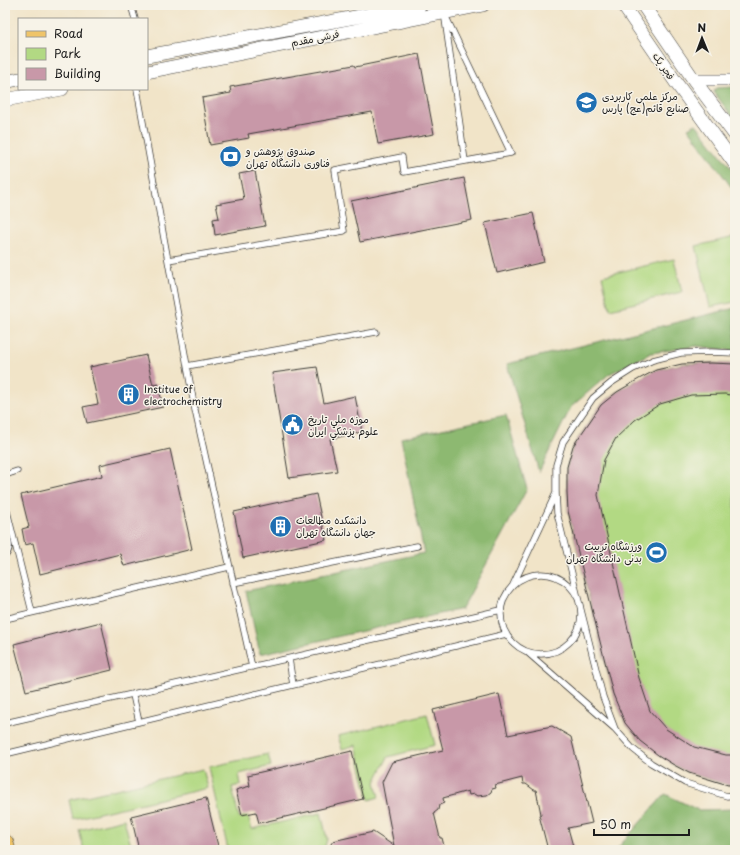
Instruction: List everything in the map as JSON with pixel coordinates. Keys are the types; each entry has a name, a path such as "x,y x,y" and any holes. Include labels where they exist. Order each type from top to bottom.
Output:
{"main road":[{"path":"5,843 6,850"}],"street":[{"name":"فرشی مقدم","path":"148,56 420,5"},
{"name":"فرشی مقدم","path":"148,72 483,5"},
{"name":"فجر یک","path":"623,5 677,84 735,164"},
{"name":"فجر یک","path":"643,5 694,80 735,135"},
{"path":"5,82 18,79"},
{"path":"677,84 694,80 735,80"},
{"path":"5,100 57,90"}],"lane":[{"path":"131,5 134,18"},
{"path":"444,13 465,161"},
{"path":"168,260 344,231 335,170 402,157 404,172 511,153 444,13"},
{"path":"137,90 195,410 252,668"},
{"path":"187,366 376,332"},
{"path":"616,729 603,697 558,513 556,465 563,442 593,398 611,383 634,369 653,360 681,353 711,352 735,354"},
{"path":"5,475 17,471"},
{"path":"556,493 512,587 504,598 501,610 502,623 506,634 515,644 616,729 633,748 651,763 684,783 727,796 735,795"},
{"path":"5,502 12,542 32,612"},
{"path":"5,537 12,542"},
{"path":"5,556 9,551 12,542"},
{"path":"233,583 417,546"},
{"path":"5,619 229,566"},
{"path":"512,587 523,578 536,574 550,575 563,581 573,590 579,602 581,616 578,629 572,640 562,648 550,653 538,654 525,651"},
{"path":"5,723 252,668 501,610"},
{"path":"5,754 506,634"},
{"path":"288,659 293,685"},
{"path":"133,695 139,722"}],"green space":[{"path":"735,87 735,121 714,92 716,88"},
{"path":"696,124 735,173 735,192 688,128"},
{"path":"735,237 735,302 710,307 696,246"},
{"path":"674,259 682,292 610,309 602,276"},
{"path":"735,308 735,351 697,346 651,353 609,374 571,407 539,472 507,364"},
{"name":"ورزشگاه تربیت بدنی دانشگاه تهران","path":"682,364 735,364 735,784 728,785 689,773 674,765 640,741 625,723 613,694 568,511 567,492 567,467 573,446 601,405 617,392 656,370"},
{"path":"506,415 527,489 462,609 260,654 246,591 424,553 401,438"},
{"path":"427,714 435,745 388,757 375,782 379,797 369,800 356,745 342,749 338,736"},
{"path":"268,754 271,766 239,774 241,785 232,787 239,818 248,816 252,829 321,813 327,839 324,850 228,850 209,767"},
{"path":"203,769 208,788 73,819 69,800"},
{"path":"665,794 698,810 735,809 735,850 616,850"},
{"path":"124,819 132,850 84,850 79,830"}],"building":[{"path":"419,54 434,134 378,144 372,112 248,134 249,138 210,145 202,98 231,93 230,87 354,65 355,67"},
{"path":"255,171 265,226 215,235 213,219 219,218 216,204 244,199 239,174"},
{"path":"464,178 472,220 360,242 351,201"},
{"path":"533,213 544,262 497,273 485,223"},
{"name":"Institue of electrochemistry","path":"146,355 153,385 158,384 163,407 87,423 83,407 98,404 90,367"},
{"path":"682,364 735,364 735,396 725,394 691,395 660,404 635,420 616,438 604,460 598,495 639,678 650,711 666,729 694,747 726,755 735,755 735,784 728,785 689,773 674,765 640,741 625,723 613,694 568,511 567,492 567,467 573,446 601,405 617,392 656,370"},
{"path":"317,367 324,403 355,396 362,432 330,439 337,471 289,478 272,373"},
{"path":"170,449 192,549 124,566 120,554 40,574 33,543 25,545 22,529 29,527 21,495 102,476 100,465"},
{"name":"دانشکده مطالعات جهان دانشگاه تهران","path":"316,494 326,540 243,558 234,512"},
{"path":"101,622 112,670 26,691 14,644"},
{"path":"499,694 508,735 552,726 571,737 592,823 568,828 574,850 548,850 539,815 541,814 536,790 526,784 523,784 522,778 495,785 496,788 492,789 487,795 469,795 468,791 443,798 444,803 439,805 438,810 434,813 440,838 442,838 445,850 327,850 333,841 373,832 394,846 382,782 392,762 443,750 433,710"},
{"path":"352,751 363,799 259,823 256,812 242,815 236,790 250,786 248,775"},
{"path":"206,798 219,850 139,850 131,816"}],"place":[{"name":"مرکز علمی کاربردی صنایع قائم(عج) پارس","path":"586,102"},
{"name":"صندوق پژوهش و فناوری دانشگاه تهران","path":"230,157"},
{"name":"Institue of electrochemistry","path":"128,395"},
{"name":"موزه ملي تاريخ علوم پزشكي ايران","path":"293,425"},
{"name":"دانشکده مطالعات جهان دانشگاه تهران","path":"280,526"},
{"name":"ورزشگاه تربیت بدنی دانشگاه تهران","path":"657,552"}]}
